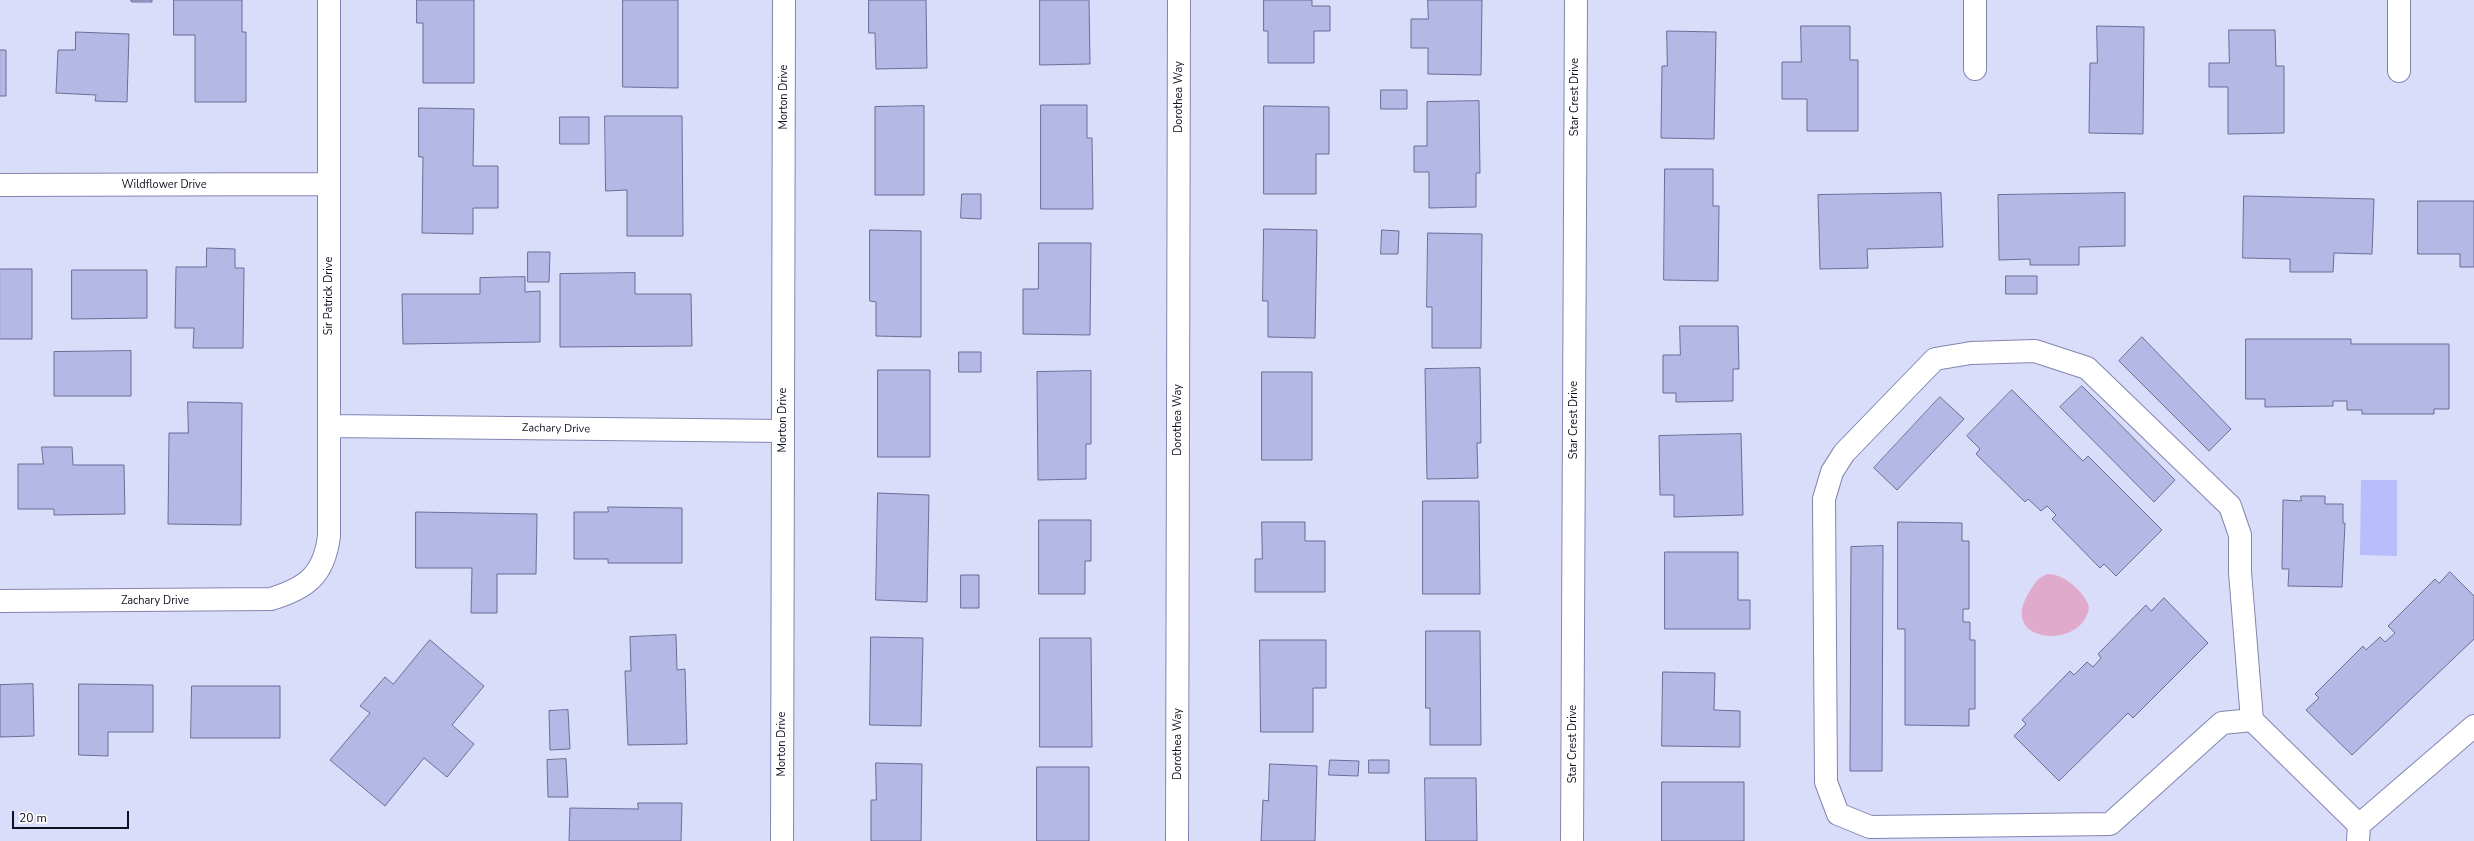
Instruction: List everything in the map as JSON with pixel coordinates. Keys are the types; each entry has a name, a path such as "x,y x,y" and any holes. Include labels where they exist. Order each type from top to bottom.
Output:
{"street":[{"name":"Sir Patrick Drive","path":"306,584 319,570 327,553 329,542 329,0"},
{"name":"Morton Drive","path":"782,841 784,0"},
{"name":"Dorothea Way","path":"1178,841 1179,0"},
{"name":"Star Crest Drive","path":"1572,841 1576,0"},
{"path":"1975,0 1975,69"},
{"path":"2399,0 2399,71"},
{"name":"Wildflower Drive","path":"0,185 328,184"},
{"path":"2252,720 2222,723 2110,824 1870,827 1838,814 1826,782 1824,498 1832,472 1844,453 1935,359 1970,353 2035,352 2087,368 2230,506 2240,535 2240,572 2252,720 2359,833 2474,726"},
{"name":"Zachary Drive","path":"329,426 783,430"},
{"name":"Zachary Drive","path":"0,601 271,599 289,593 306,584"}],"shaded area":[{"path":"2047,574 2060,577 2072,584 2083,595 2089,607 2084,621 2073,630 2060,635 2046,636 2033,632 2025,624 2022,612 2027,596 2033,586 2040,578"}],"water":[{"path":"2361,480 2397,480 2397,556 2360,555"}],"building":[{"path":"131,0 152,0 152,2 132,2"},
{"path":"174,0 242,0 242,32 246,32 246,102 195,102 195,35 174,35"},
{"path":"417,0 474,0 474,83 423,83 423,23 417,23"},
{"path":"623,0 678,0 678,88 623,87"},
{"path":"869,0 926,0 927,68 876,69 875,33 869,33"},
{"path":"1040,0 1089,0 1090,64 1040,65"},
{"path":"1264,0 1312,0 1312,6 1330,6 1330,31 1314,31 1314,63 1268,63 1268,31 1264,31"},
{"path":"1428,0 1482,0 1481,75 1428,74 1428,48 1411,48 1411,19 1428,19"},
{"path":"1801,26 1850,26 1850,60 1858,60 1858,131 1807,131 1807,99 1782,99 1782,62 1801,62"},
{"path":"2097,26 2144,27 2143,134 2089,133 2090,63 2097,63"},
{"path":"2229,30 2275,30 2276,66 2284,66 2284,133 2228,134 2228,87 2209,87 2209,63 2229,63"},
{"path":"1667,31 1716,32 1714,139 1661,138 1662,66 1667,66"},
{"path":"76,32 129,34 127,102 95,101 96,95 56,93 58,50 75,50"},
{"path":"0,50 6,50 6,96 0,96"},
{"path":"1381,90 1407,90 1407,109 1381,109"},
{"path":"1479,101 1480,173 1476,173 1476,207 1429,208 1429,172 1414,172 1414,146 1427,146 1427,102"},
{"path":"1041,105 1087,105 1087,138 1092,138 1093,209 1041,209"},
{"path":"924,106 924,195 875,195 875,107"},
{"path":"1264,106 1329,107 1329,154 1316,154 1316,194 1264,194"},
{"path":"419,108 474,109 473,166 498,166 498,208 473,208 473,234 422,233 423,157 419,157"},
{"path":"605,116 682,116 683,236 627,236 627,190 606,191"},
{"path":"560,117 589,117 589,144 560,144"},
{"path":"1665,169 1713,169 1713,206 1719,206 1718,281 1664,280"},
{"path":"1941,193 1943,247 1867,249 1868,268 1820,269 1818,195"},
{"path":"2125,193 2125,246 2079,247 2079,265 2030,265 2030,259 1999,260 1998,195"},
{"path":"962,194 981,194 981,219 961,218"},
{"path":"2244,196 2374,199 2372,254 2334,253 2333,272 2290,272 2290,259 2243,258"},
{"path":"2418,201 2474,201 2474,267 2460,267 2460,254 2418,254"},
{"path":"1264,229 1317,230 1315,338 1268,337 1268,301 1263,301"},
{"path":"870,230 921,231 921,337 876,336 876,302 870,301"},
{"path":"1382,230 1399,231 1398,254 1381,254"},
{"path":"1428,233 1482,234 1481,348 1432,348 1432,307 1427,307"},
{"path":"1039,243 1091,243 1090,335 1023,334 1023,289 1038,289"},
{"path":"207,248 235,249 235,268 244,268 243,348 193,348 194,328 175,328 176,267 206,267"},
{"path":"528,252 550,252 549,282 528,282"},
{"path":"0,269 32,269 32,339 0,339"},
{"path":"72,270 147,270 147,318 72,319"},
{"path":"635,273 635,294 691,294 692,346 560,347 560,274"},
{"path":"2006,276 2037,276 2037,294 2006,294"},
{"path":"525,277 525,292 540,291 540,342 403,344 402,294 480,294 480,278"},
{"path":"1680,326 1738,326 1739,369 1733,369 1733,401 1676,402 1676,393 1663,393 1663,355 1680,355"},
{"path":"2142,337 2231,429 2209,451 2119,361"},
{"path":"2246,339 2351,339 2351,344 2449,344 2449,409 2434,409 2434,414 2362,414 2362,410 2347,410 2347,401 2333,401 2333,406 2265,407 2265,399 2246,399"},
{"path":"131,351 131,396 54,396 54,352"},
{"path":"959,352 981,352 981,372 959,372"},
{"path":"1480,368 1481,443 1477,443 1478,478 1427,479 1425,369"},
{"path":"878,370 930,370 930,457 878,457"},
{"path":"1091,371 1091,444 1086,444 1086,479 1038,480 1037,372"},
{"path":"1262,372 1312,372 1312,460 1262,460"},
{"path":"2082,386 2175,480 2154,502 2060,407"},
{"path":"2012,390 2083,461 2088,456 2162,530 2116,576 2104,564 2100,568 2052,519 2056,515 2047,506 2041,511 2028,499 2025,502 1976,454 1980,449 1967,436"},
{"path":"1940,397 1964,419 1897,490 1874,468"},
{"path":"188,402 242,403 241,525 168,524 169,433 188,433"},
{"path":"1741,434 1743,515 1674,517 1674,495 1660,495 1659,436"},
{"path":"42,447 72,447 73,465 124,465 125,514 54,515 54,509 18,509 18,464 43,464"},
{"path":"878,493 929,495 927,602 876,600"},
{"path":"2301,496 2325,496 2325,504 2343,504 2343,523 2345,523 2342,587 2288,586 2289,569 2282,569 2283,500 2301,501"},
{"path":"1423,501 1479,501 1480,594 1423,594"},
{"path":"608,507 682,508 682,563 608,563 608,559 574,559 574,512 608,512"},
{"path":"416,512 537,514 536,574 497,574 497,613 471,613 472,568 416,568"},
{"path":"1039,520 1091,520 1091,561 1085,561 1085,594 1039,594"},
{"path":"1262,522 1305,522 1305,541 1325,541 1325,592 1255,592 1255,559 1262,559"},
{"path":"1898,522 1962,523 1962,541 1969,541 1969,609 1963,609 1963,622 1970,622 1970,640 1975,640 1975,709 1969,709 1969,726 1905,725 1905,629 1898,629"},
{"path":"1883,546 1882,771 1850,771 1851,547"},
{"path":"1665,552 1738,552 1738,600 1750,600 1750,629 1665,629"},
{"path":"2450,572 2474,596 2474,639 2352,755 2306,710 2319,698 2315,694 2363,646 2366,650 2380,637 2385,642 2395,633 2388,626 2435,579 2439,583"},
{"path":"961,575 979,575 979,608 961,608"},
{"path":"2164,598 2208,643 2133,718 2128,713 2059,781 2014,736 2026,724 2022,720 2070,671 2074,675 2087,662 2093,667 2101,658 2098,654 2146,605 2151,611"},
{"path":"1426,631 1480,631 1481,745 1430,745 1430,708 1426,708"},
{"path":"676,635 677,670 685,669 687,744 628,745 625,671 631,671 630,637"},
{"path":"871,637 923,638 921,726 870,725"},
{"path":"1040,638 1091,638 1092,747 1040,747"},
{"path":"430,640 484,686 452,725 474,744 447,777 424,758 385,806 330,760 370,713 360,706 385,677 393,684"},
{"path":"1260,640 1326,640 1326,688 1313,688 1313,732 1261,732"},
{"path":"1663,672 1715,673 1714,710 1740,711 1740,747 1662,746"},
{"path":"33,684 34,736 0,737 0,685"},
{"path":"79,684 153,685 153,732 108,732 108,756 79,755"},
{"path":"192,686 280,686 280,738 191,738"},
{"path":"568,710 570,749 550,750 549,711"},
{"path":"566,759 568,797 548,797 547,760"},
{"path":"1330,760 1359,761 1358,776 1329,775"},
{"path":"1369,760 1389,760 1389,773 1369,773"},
{"path":"876,763 922,764 921,841 871,841 871,800 876,800"},
{"path":"1270,764 1317,766 1315,841 1261,841 1263,800 1268,801"},
{"path":"1037,767 1089,767 1089,841 1037,841"},
{"path":"1425,778 1476,778 1477,841 1426,841"},
{"path":"1662,782 1744,782 1744,841 1662,841"},
{"path":"638,803 682,803 681,841 569,841 570,808 638,809"}]}
